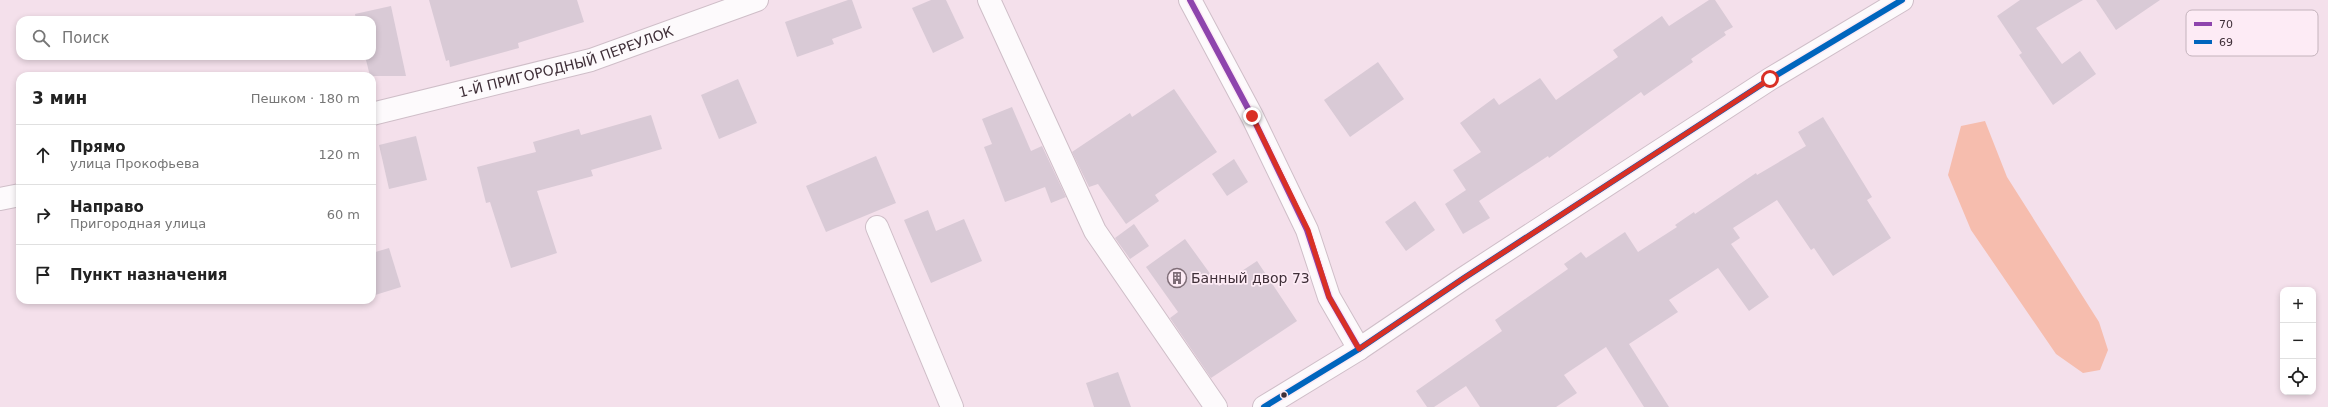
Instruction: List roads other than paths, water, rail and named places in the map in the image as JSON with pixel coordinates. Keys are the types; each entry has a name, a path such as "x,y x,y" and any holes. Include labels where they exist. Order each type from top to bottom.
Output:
{"street":[{"name":"1-Й ПРИГОРОДНЫЙ ПЕРЕУЛОК","path":"376,113 591,60 757,0"},
{"path":"989,0 1095,230 1216,407"},
{"path":"1190,0 1252,116 1308,230 1329,297 1359,349"},
{"path":"1264,407 1359,349 1464,278 1763,83 1902,0"},
{"path":"0,199 16,196"},
{"path":"877,227 952,407"}],"place":[{"name":"Банный двор 73","path":"1177,278"}]}
